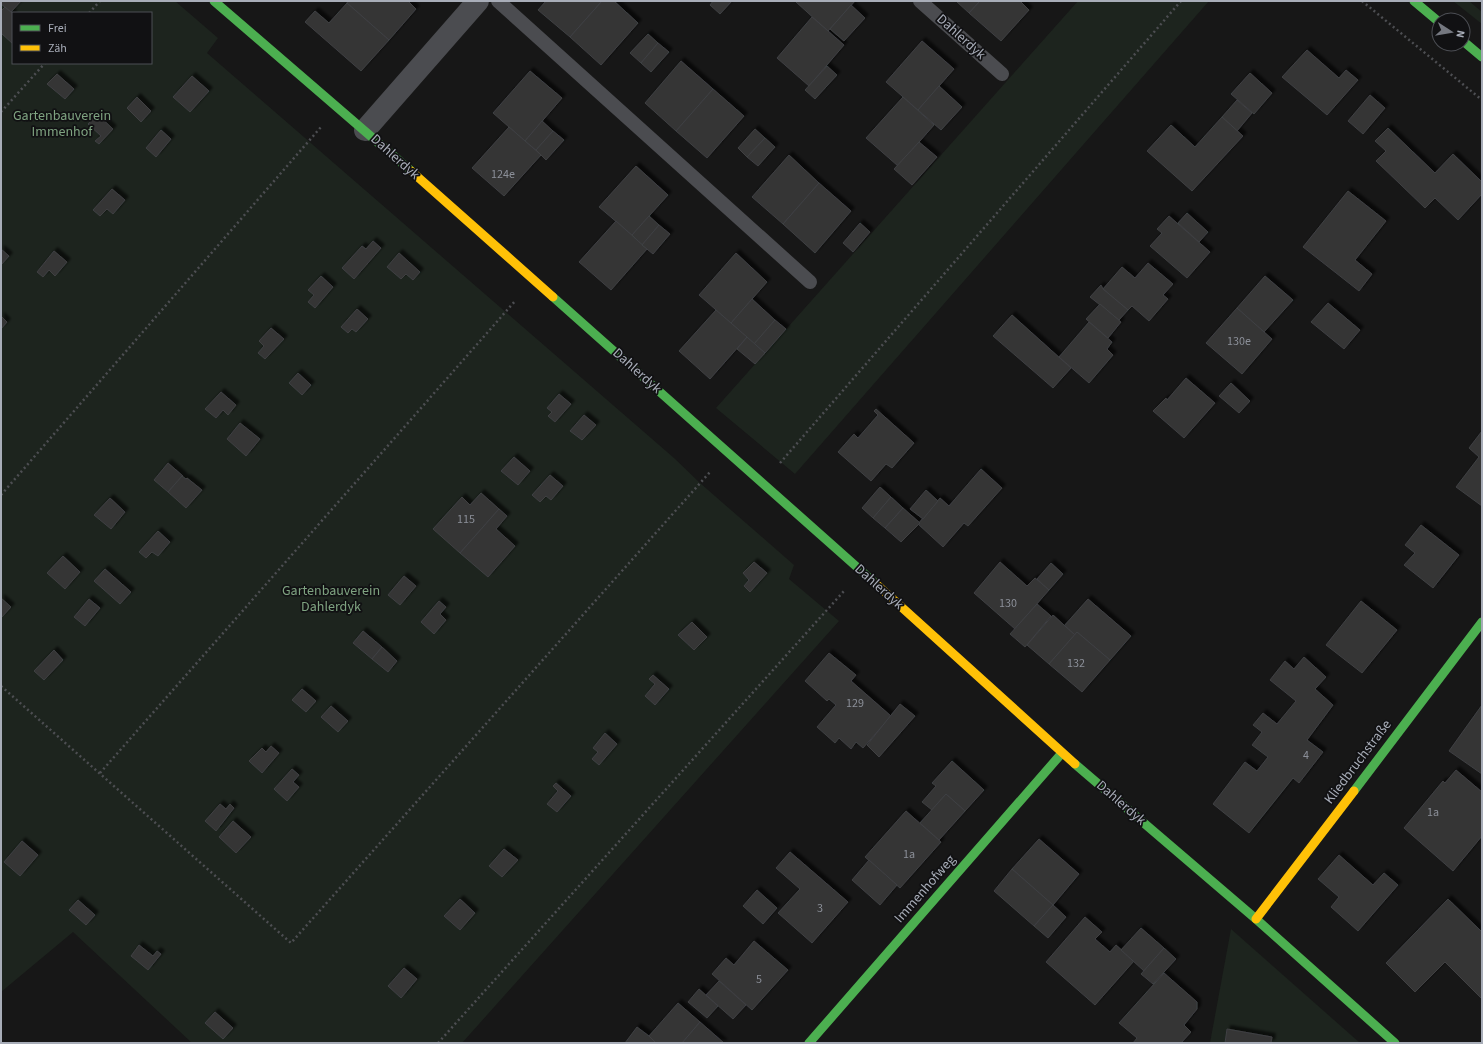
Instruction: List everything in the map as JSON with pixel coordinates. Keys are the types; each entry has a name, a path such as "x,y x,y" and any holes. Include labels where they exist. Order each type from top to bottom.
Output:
{"street":[{"name":"Dahlerdyk","path":"214,1 365,130 862,571 1062,753 1256,919 1395,1043"},
{"name":"Dahlerdyk","path":"365,130 478,1"},
{"path":"1414,1 1431,15"},
{"path":"1471,48 1482,57"},
{"name":"Kliedbruchstraße","path":"1256,919 1482,622"},
{"name":"Immenhofweg","path":"809,1043 1062,753"}],"lane":[{"path":"498,1 810,282"},
{"name":"Dahlerdyk","path":"920,1 1002,74"}],"path":[{"path":"90,12 100,1"},
{"path":"762,483 1181,1"},
{"path":"1362,1 1482,100"},
{"path":"1,112 44,64"},
{"path":"1,495 338,107"},
{"path":"100,773 504,312 534,280"},
{"path":"1,686 291,943 728,452"},
{"path":"438,1043 862,571"}],"green space":[{"name":"Gartenbauverein Dahlerdyk","path":"1,1 175,1 218,38 207,53 674,458 700,483 794,565 789,579 839,621 462,1043 192,1043 73,932 1,992"},
{"path":"1078,1 1209,1 795,474 716,408"},
{"path":"1453,1 1469,1 1482,12 1482,24 1471,15 1471,12 1467,12"},
{"path":"1231,929 1360,1043 1210,1043"}],"building":[{"path":"1,1 21,1 11,12 1,4"},
{"path":"348,1 408,1 416,9 389,40 347,3"},
{"path":"546,1 602,1 570,37 538,10"},
{"path":"602,1 614,1 638,23 601,65 570,37"},
{"path":"713,1 732,1 720,14 710,5"},
{"path":"855,1 828,31 796,2"},
{"path":"956,1 980,1 969,13"},
{"path":"980,1 1020,1 1029,10 1001,41 969,13"},
{"path":"347,3 389,40 361,71 305,22 315,11 329,23"},
{"path":"851,5 865,18 844,41 830,29"},
{"path":"5,7 12,13 12,43 1,33 1,11"},
{"path":"812,17 844,45 809,86 777,58"},
{"path":"648,34 658,43 641,63 630,53"},
{"path":"922,41 954,69 918,110 886,82"},
{"path":"658,43 669,52 651,72 641,63"},
{"path":"1307,50 1339,78 1346,70 1358,80 1327,115 1282,77"},
{"path":"681,61 713,89 676,131 645,103"},
{"path":"827,66 837,75 815,99 805,90"},
{"path":"530,71 562,98 525,141 493,113"},
{"path":"1250,73 1272,93 1254,114 1231,94"},
{"path":"57,74 74,89 65,99 47,84"},
{"path":"192,76 209,91 190,112 173,97"},
{"path":"939,86 962,107 941,130 918,110"},
{"path":"713,89 744,116 707,158 676,131"},
{"path":"1370,95 1385,108 1363,134 1348,121"},
{"path":"137,97 151,111 141,122 127,108"},
{"path":"903,97 934,125 898,166 866,138"},
{"path":"1237,100 1252,113 1237,131 1222,117"},
{"path":"97,114 113,129 99,144 95,141 101,136 88,124"},
{"path":"1222,117 1243,136 1192,191 1147,151 1171,125 1195,147"},
{"path":"542,121 553,131 536,150 525,141"},
{"path":"509,127 541,155 504,196 472,168"},
{"path":"1388,128 1435,173 1453,154 1482,182 1482,194 1458,220 1435,198 1425,208 1376,161 1386,151 1375,141"},
{"path":"755,129 765,138 747,157 738,148"},
{"path":"161,130 171,139 156,157 146,148"},
{"path":"553,131 564,140 546,160 536,150"},
{"path":"765,138 775,147 758,166 747,157"},
{"path":"919,142 937,157 912,185 894,169"},
{"path":"789,155 819,183 783,224 752,197"},
{"path":"636,166 668,195 632,235 599,207"},
{"path":"819,183 851,211 815,253 783,224"},
{"path":"112,189 125,200 113,214 107,209 100,216 93,210"},
{"path":"1348,191 1386,221 1355,260 1372,274 1359,291 1303,247"},
{"path":"1187,213 1208,232 1199,242 1178,223"},
{"path":"649,216 659,225 642,245 632,235"},
{"path":"1169,216 1210,252 1187,278 1150,246 1162,233 1157,229"},
{"path":"616,221 647,249 611,290 579,262"},
{"path":"860,223 870,232 853,252 843,243"},
{"path":"659,225 670,234 653,254 642,245"},
{"path":"373,241 381,248 354,279 342,268 362,246 366,249"},
{"path":"1,249 9,256 1,265"},
{"path":"54,251 67,262 55,276 49,270 43,277 37,272"},
{"path":"399,253 420,272 413,280 406,274 401,279 387,267"},
{"path":"736,253 767,282 731,323 699,295"},
{"path":"1148,263 1173,284 1163,295 1168,299 1149,321 1132,306 1128,310 1103,289 1122,267 1135,278"},
{"path":"321,276 333,287 315,308 308,302 314,295 308,290"},
{"path":"1265,276 1293,300 1264,332 1237,308"},
{"path":"1101,285 1103,289 1128,310 1119,320 1090,297"},
{"path":"752,299 775,320 754,344 731,323"},
{"path":"1328,303 1360,330 1344,349 1311,322"},
{"path":"1100,304 1121,322 1108,338 1086,319"},
{"path":"1237,308 1272,339 1242,374 1206,343"},
{"path":"357,309 368,319 356,332 352,329 348,333 341,327"},
{"path":"716,310 747,337 710,379 679,351"},
{"path":"1012,315 1071,368 1053,388 993,336"},
{"path":"1,316 7,322 1,329"},
{"path":"775,320 786,329 765,353 754,344"},
{"path":"1089,322 1112,342 1107,349 1113,355 1089,383 1059,357"},
{"path":"271,328 284,339 265,359 258,353 264,346 259,341"},
{"path":"747,337 765,353 755,364 737,349"},
{"path":"298,373 311,385 302,395 289,383"},
{"path":"1186,378 1215,403 1184,438 1153,411 1166,398 1167,400"},
{"path":"1231,383 1250,401 1239,413 1219,396"},
{"path":"221,392 236,405 228,415 223,410 216,418 205,409"},
{"path":"559,394 571,404 555,422 548,416 552,412 547,408"},
{"path":"876,409 914,443 892,468 886,464 871,481 838,452 854,434 858,438 878,415 874,411"},
{"path":"584,415 596,425 582,440 570,431"},
{"path":"240,423 260,439 246,456 227,439"},
{"path":"1482,431 1482,506 1456,487 1479,457 1469,448"},
{"path":"514,457 530,471 518,485 501,471"},
{"path":"168,463 183,476 168,492 154,480"},
{"path":"981,469 1002,488 968,526 964,523 943,547 918,524 940,498 949,506"},
{"path":"550,475 563,486 551,500 546,496 540,502 532,495"},
{"path":"182,476 186,479 187,478 202,490 186,508 168,492"},
{"path":"880,487 891,497 873,518 862,508"},
{"path":"926,490 938,501 923,519 910,509"},
{"path":"481,493 499,509 460,553 433,529 462,497 470,505"},
{"path":"891,497 903,508 885,528 873,518"},
{"path":"110,498 125,512 111,529 94,515"},
{"path":"903,508 920,523 901,542 885,528"},
{"path":"499,509 507,516 496,529 515,546 488,577 460,553"},
{"path":"1421,525 1459,555 1433,588 1404,565 1415,553 1405,545"},
{"path":"158,531 170,542 158,556 152,552 146,558 139,552"},
{"path":"63,556 80,572 65,589 47,573"},
{"path":"754,562 767,573 750,592 744,586 749,580 743,573"},
{"path":"1000,562 1027,586 1035,578 1049,590 1015,629 974,593"},
{"path":"1051,563 1063,574 1049,590 1037,579"},
{"path":"105,569 131,592 120,604 94,581"},
{"path":"404,576 416,586 400,605 388,595"},
{"path":"1,598 11,607 1,618"},
{"path":"89,599 100,608 85,626 74,617"},
{"path":"1088,599 1131,636 1110,660 1077,632 1075,635 1064,626"},
{"path":"439,601 446,607 440,614 446,620 434,634 421,622"},
{"path":"1361,601 1397,630 1362,673 1326,645"},
{"path":"1037,604 1051,616 1025,647 1010,634"},
{"path":"1053,615 1075,635 1049,664 1027,645"},
{"path":"692,622 707,637 694,650 678,635"},
{"path":"363,631 382,647 372,659 353,643"},
{"path":"1077,632 1110,660 1082,692 1049,664"},
{"path":"382,647 397,661 388,672 372,659"},
{"path":"54,650 63,660 44,680 34,671"},
{"path":"829,653 856,675 851,681 891,716 863,748 856,742 851,749 839,738 835,743 817,727 836,705 829,699 827,701 805,681"},
{"path":"1304,657 1326,677 1315,689 1333,705 1307,740 1323,752 1299,783 1293,778 1249,833 1213,804 1245,762 1257,771 1268,757 1252,745 1262,732 1253,725 1263,713 1277,724 1296,701 1270,680 1285,661 1294,669"},
{"path":"653,675 669,689 655,705 645,696 655,684 649,679"},
{"path":"302,689 316,701 306,712 292,700"},
{"path":"900,704 915,716 879,757 867,745"},
{"path":"1482,705 1482,774 1449,751"},
{"path":"331,706 348,721 338,732 321,717"},
{"path":"605,733 617,744 599,765 592,759 598,752 593,748"},
{"path":"271,746 279,753 262,773 249,761 262,748 266,752"},
{"path":"952,761 984,790 965,811 946,794 932,810 922,802 936,786 932,783"},
{"path":"292,769 299,775 293,782 299,787 287,801 274,789"},
{"path":"1456,770 1482,792 1482,836 1453,871 1404,828 1443,781 1445,783"},
{"path":"556,783 571,796 557,812 547,804 558,791 553,786"},
{"path":"946,794 965,811 939,840 920,823"},
{"path":"220,804 226,809 230,804 234,808 216,831 205,821"},
{"path":"906,811 941,842 900,888 865,857"},
{"path":"233,821 251,837 236,853 219,837"},
{"path":"1039,839 1079,874 1053,905 1012,869"},
{"path":"22,841 38,855 20,876 4,862"},
{"path":"504,849 518,860 502,877 489,866"},
{"path":"790,852 848,902 812,943 778,913 800,889 776,868"},
{"path":"1339,855 1373,885 1384,873 1398,885 1358,931 1331,907 1339,897 1318,879"},
{"path":"869,860 897,885 880,905 852,880"},
{"path":"1012,869 1053,905 1034,926 994,891"},
{"path":"757,890 777,908 763,924 743,906"},
{"path":"460,899 475,913 460,930 444,916"},
{"path":"1448,899 1482,932 1482,999 1445,962 1415,992 1386,963"},
{"path":"78,900 95,915 86,925 69,910"},
{"path":"1053,905 1066,917 1048,938 1034,926"},
{"path":"1085,917 1102,932 1095,939 1110,952 1116,945 1134,961 1095,1005 1046,962"},
{"path":"1141,928 1164,948 1144,971 1121,950"},
{"path":"754,941 788,970 752,1010 712,974 726,958 734,965"},
{"path":"139,945 153,956 157,951 161,954 148,970 131,956"},
{"path":"1164,948 1176,959 1153,984 1141,974"},
{"path":"404,968 417,979 401,998 388,986"},
{"path":"1164,973 1197,1002 1197,1009 1184,1025 1191,1032 1181,1043 1133,1043 1137,1038 1119,1023"},
{"path":"719,981 746,1005 733,1019 706,995"},
{"path":"699,989 718,1006 707,1018 688,1002"},
{"path":"678,1003 700,1022 682,1043 656,1043 649,1036"},
{"path":"215,1012 233,1028 223,1039 205,1023"},
{"path":"700,1022 724,1043 682,1043"},
{"path":"637,1027 649,1036 656,1043 625,1043"},
{"path":"1227,1029 1272,1037 1271,1043 1225,1043"}],"traffic: fast":[{"path":"214,1 411,171"},
{"path":"1414,1 1431,15"},
{"path":"1471,48 1482,57"},
{"path":"553,297 876,584"},
{"path":"1354,791 1482,622"},
{"path":"809,1043 1062,753"},
{"path":"1075,764 1256,919 1395,1043"}],"traffic: slow":[{"path":"411,171 553,297"},
{"path":"876,584 1075,764"},
{"path":"1256,919 1354,791"}],"park label":[{"name":"Gartenbauverein Immenhof","path":"62,124"}]}
